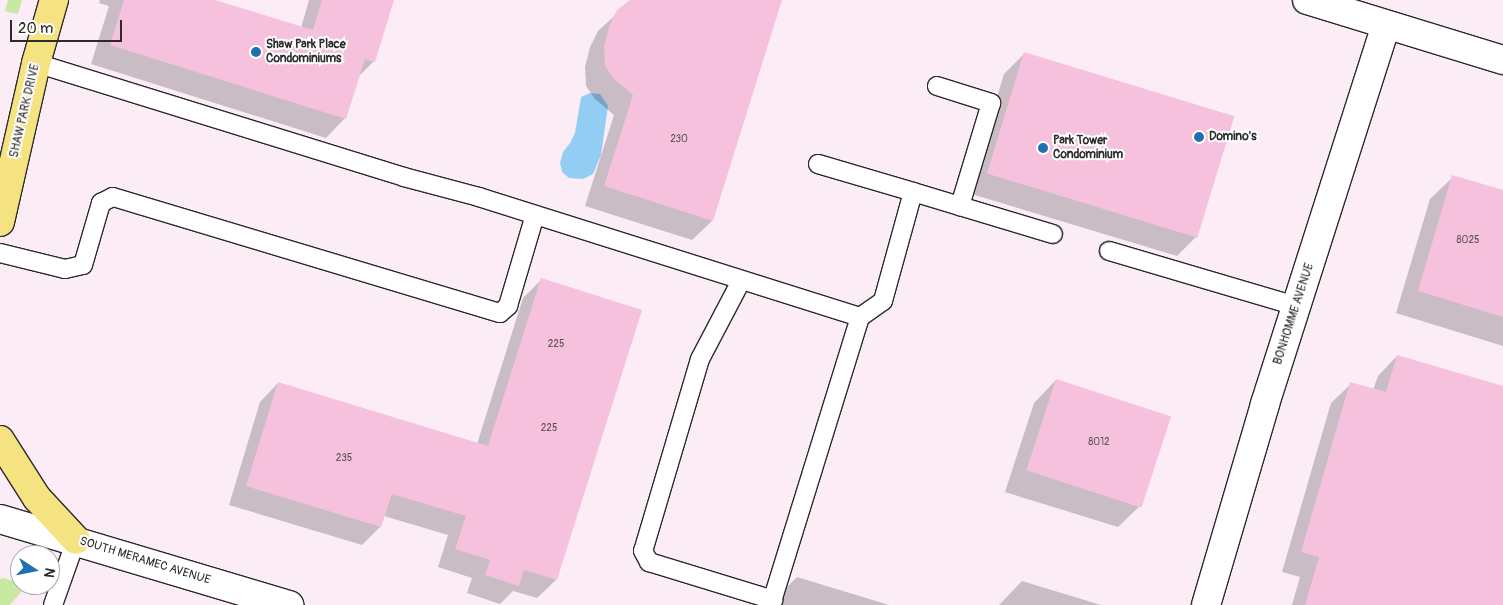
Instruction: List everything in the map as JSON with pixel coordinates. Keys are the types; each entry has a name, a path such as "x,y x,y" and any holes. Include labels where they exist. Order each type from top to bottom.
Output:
{"main road":[{"name":"SHAW PARK DRIVE","path":"0,222 36,63 54,0"},
{"path":"0,440 38,498 76,540"}],"street":[{"path":"1307,0 1503,60"},
{"name":"BONHOMME AVENUE","path":"1206,605 1296,306 1386,25"},
{"name":"SOUTH MERAMEC AVENUE","path":"0,519 76,540 289,605"}],"lane":[{"path":"36,63 404,177 535,215 860,317"},
{"path":"937,86 992,103 960,206"},
{"path":"818,164 1053,234"},
{"path":"741,281 700,359 643,551 649,562 772,603 860,317 882,301 913,192"},
{"path":"0,253 65,269 83,265 101,202 113,197 500,313 508,306 535,215"},
{"path":"1109,251 1296,306"},
{"path":"53,605 76,540"}],"green space":[{"path":"8,0 22,0 18,14 5,11"},
{"path":"0,579 10,580 10,595 18,595 10,605 0,605"}],"water":[{"path":"590,93 600,94 608,106 601,155 593,174 583,179 569,178 562,172 560,163 563,152 575,133 581,97"}],"building":[{"name":"Shaw Park Place Condominiums","path":"124,0 215,0 313,30 322,0 394,0 375,62 365,59 346,119 110,45"},
{"path":"630,0 782,0 713,221 604,186 633,95 614,79 605,66 604,47 609,26 617,10"},
{"name":"Park Tower Condominium","path":"1024,52 1234,116 1197,238 987,173"},
{"path":"1452,175 1503,190 1503,317 1418,291"},
{"path":"541,278 642,310 557,580 524,570 519,586 485,575 490,560 455,549 466,516 392,494 381,527 246,486 278,382 488,446"},
{"path":"1397,355 1503,386 1503,605 1305,605 1319,557 1301,552 1350,382 1386,392"},
{"path":"1056,379 1171,416 1141,508 1026,470"}],"place":[{"name":"Shaw Park Place Condominiums","path":"256,52"},
{"name":"Domino's","path":"1199,137"},
{"name":"Park Tower Condominium","path":"1043,148"}]}
